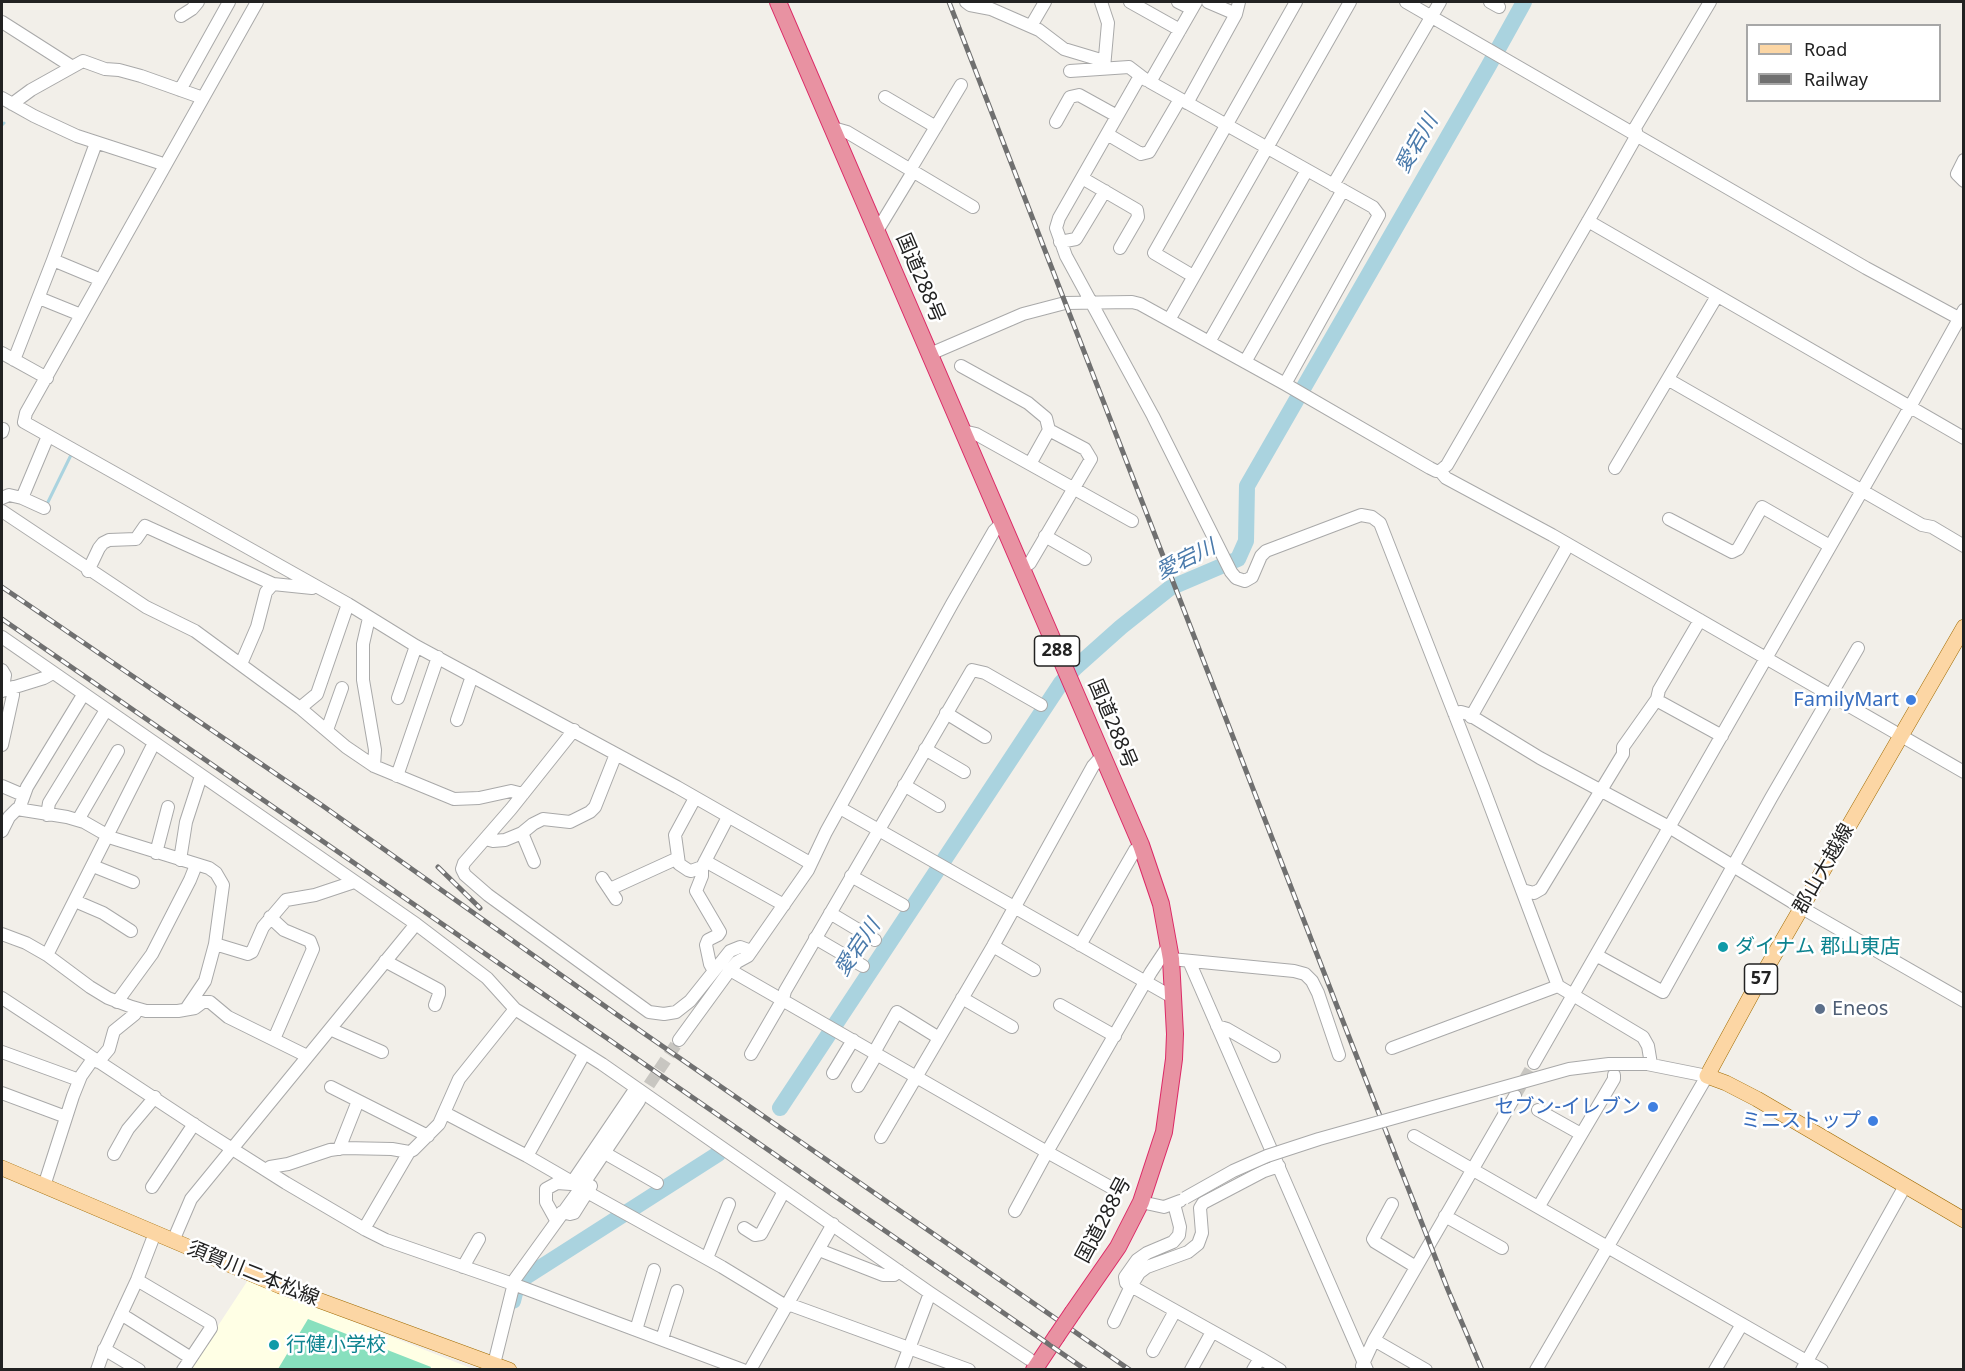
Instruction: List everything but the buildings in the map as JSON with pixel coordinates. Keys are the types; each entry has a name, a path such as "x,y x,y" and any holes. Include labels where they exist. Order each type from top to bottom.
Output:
{"highway":[{"name":"国道288号","path":"778,2 1141,845 1161,904 1170,952 1174,998 1174,1059 1161,1141 1142,1202 1118,1247 1056,1337 1032,1364"}],"main road":[{"name":"郡山大越線","path":"1707,1076 1964,627"},
{"path":"1707,1076 1758,1099 1964,1220"},
{"name":"須賀川二本松線","path":"2,1168 319,1301 486,1365 509,1370"}],"street":[{"path":"181,16 198,2"},
{"path":"180,90 229,2"},
{"path":"256,2 23,419 24,422 348,604 416,646 574,730 810,863"},
{"path":"966,2 970,5 992,5 1046,34 1064,49 1104,65"},
{"path":"1031,27 1045,2"},
{"path":"1101,2 1108,23 1104,65"},
{"path":"1130,2 1180,30"},
{"path":"1178,2 1194,5 1180,30 1117,116 1057,224 1060,242 1090,302 1153,416 1233,575 1242,580 1252,577 1259,558 1266,551 1361,515 1368,515 1376,519 1383,529 1558,986 1643,1037 1648,1046 1649,1064"},
{"path":"1107,134 1142,154 1149,152 1183,101 1238,8 1208,2"},
{"path":"1193,276 1154,253 1296,2"},
{"path":"1169,320 1350,2"},
{"path":"1406,2 1866,268 1962,316 1534,1063"},
{"path":"1245,362 1440,2"},
{"path":"1440,471 1447,465 1588,221 1636,135 1635,128 1710,2"},
{"path":"2,22 71,66"},
{"path":"7,101 83,60 105,69 141,76 203,98"},
{"path":"1070,71 1104,65 1129,67 1183,101 1374,207 1379,215 1285,384"},
{"path":"877,231 912,175 913,165 961,85"},
{"path":"1056,122 1070,97 1079,95 1117,116"},
{"path":"885,98 936,127"},
{"path":"7,101 96,143 160,163"},
{"path":"833,128 847,132 973,207"},
{"path":"14,360 96,143"},
{"path":"1964,160 1957,174 1964,181"},
{"path":"1209,342 1307,170"},
{"path":"1082,178 1137,210 1138,218 1120,249"},
{"path":"1060,242 1076,239 1105,191"},
{"path":"1588,221 1964,438"},
{"path":"53,260 102,280"},
{"path":"1615,468 1717,296"},
{"path":"39,298 81,315"},
{"path":"930,354 1023,314 1065,303 1137,303 1285,384 1430,468 1440,471 1446,478 1568,545 1964,772"},
{"path":"2,353 47,378"},
{"path":"961,366 1028,403 1046,418 1049,430 1030,464"},
{"path":"1669,380 1922,525 1932,527 1964,546"},
{"path":"1022,569 1030,562 1090,462 1090,455 1085,449 1049,430"},
{"path":"963,431 976,434 1132,521"},
{"path":"22,498 48,436"},
{"path":"2,498 9,495 22,498 44,508"},
{"path":"1669,519 1732,552 1738,549 1762,507 1830,546"},
{"path":"2,512 146,607 195,631 374,766 454,799 479,798 511,791 523,794"},
{"path":"679,1040 730,970 751,951 808,870 952,604 994,531 1002,523"},
{"path":"88,570 103,543 109,540 136,539 145,526 273,584 316,588"},
{"path":"1045,536 1085,559"},
{"path":"1472,717 1568,545"},
{"path":"241,664 256,627 266,591 273,584"},
{"path":"300,708 317,694 348,604"},
{"path":"369,618 363,644 363,680 375,750 374,766"},
{"path":"1522,890 1534,893 1541,889 1623,754 1623,747 1657,699 1659,690 1700,620"},
{"path":"2,637 416,924 487,978 515,1010 584,1054 833,1224 1032,1364"},
{"path":"398,698 416,646"},
{"path":"1596,955 1663,992 1858,648"},
{"path":"397,776 438,657"},
{"path":"2,670 5,675 3,681 6,689 13,695 2,745"},
{"path":"751,1054 815,938 972,670 986,673 1041,705"},
{"path":"6,689 44,678 52,673"},
{"path":"457,720 472,675"},
{"path":"327,730 342,688"},
{"path":"19,809 23,795 84,695"},
{"path":"1657,699 1722,736"},
{"path":"47,815 49,803 106,710"},
{"path":"946,713 986,737"},
{"path":"1454,713 1464,713 1472,717 1540,758 1669,827 1802,908 1964,1001"},
{"path":"574,730 462,866 465,875 488,895 650,1012 664,1014 676,1012 690,1001 734,948 740,947 751,951"},
{"path":"47,955 154,743"},
{"path":"925,749 964,772"},
{"path":"78,820 118,751"},
{"path":"485,839 498,842 522,833 543,819 570,822 590,812 596,807 616,754"},
{"path":"881,1137 993,946 1093,766 1102,756"},
{"path":"180,860 186,822 201,776"},
{"path":"2,786 23,795"},
{"path":"904,786 939,806"},
{"path":"695,798 675,835 679,864 691,871 703,864"},
{"path":"156,853 168,807"},
{"path":"840,808 1174,998"},
{"path":"2,831 14,810 19,809 78,820 107,835 212,870 223,885 215,944 204,981 186,1009"},
{"path":"714,971 706,945 708,940 718,936 720,932 696,891 702,876 703,864 728,817"},
{"path":"522,833 534,862"},
{"path":"1080,945 1135,850 1141,845"},
{"path":"602,878 613,894 678,858"},
{"path":"117,1002 152,954 196,864"},
{"path":"703,864 784,906"},
{"path":"93,866 133,882"},
{"path":"851,876 903,904"},
{"path":"215,944 248,954 252,952 270,917 286,900 315,895 354,882"},
{"path":"75,901 112,918 131,931"},
{"path":"830,913 875,940"},
{"path":"270,917 284,930 310,941 313,949 274,1039"},
{"path":"173,1241 191,1199 416,924"},
{"path":"2,934 26,943 47,955 90,987 117,1002 137,1009 173,1011 195,1008 203,1002 210,1002 228,1017 308,1056"},
{"path":"815,938 863,966"},
{"path":"993,946 1034,970"},
{"path":"1015,1211 1162,953 1170,952 1189,961 1305,974 1312,981 1318,993 1339,1055"},
{"path":"385,961 439,990 435,1005"},
{"path":"1189,961 1364,1367"},
{"path":"730,970 1112,1188"},
{"path":"1392,1048 1558,986"},
{"path":"2,998 233,1149 364,1229 386,1240 513,1284 743,1370"},
{"path":"962,998 1012,1027"},
{"path":"1060,1005 1114,1036"},
{"path":"44,1186 80,1080 95,1060 108,1049 114,1031 135,1014 137,1009"},
{"path":"364,1229 409,1152 428,1136 445,1113 459,1079 515,1010"},
{"path":"858,1086 897,1012 939,1038"},
{"path":"1216,1026 1227,1029 1274,1056"},
{"path":"330,1029 382,1052"},
{"path":"833,1073 853,1040"},
{"path":"2,1052 80,1080"},
{"path":"527,1156 584,1054"},
{"path":"1142,1202 1164,1207 1267,1156 1569,1069 1609,1064 1649,1064 1707,1076 1536,1370"},
{"path":"1539,1206 1614,1079 1614,1075"},
{"path":"331,1087 428,1136"},
{"path":"2,1093 66,1117"},
{"path":"577,1187 609,1156 641,1095"},
{"path":"486,1365 513,1284 522,1267 641,1095"},
{"path":"1364,1367 1374,1340 1515,1096"},
{"path":"114,1154 128,1129 154,1097"},
{"path":"339,1149 358,1101"},
{"path":"1538,1110 1581,1134"},
{"path":"445,1113 527,1156 577,1187 787,1305 969,1370"},
{"path":"152,1187 194,1124"},
{"path":"1413,1136 1742,1323 1805,1365 1822,1370"},
{"path":"266,1170 322,1151 392,1149 409,1152"},
{"path":"609,1156 657,1183"},
{"path":"1114,1322 1139,1274 1147,1267 1188,1252 1198,1244 1202,1233 1200,1208 1203,1203 1264,1171 1279,1166"},
{"path":"559,1216 546,1202 546,1189 557,1183 577,1187"},
{"path":"1805,1365 1905,1185"},
{"path":"744,1228 754,1235 761,1233 784,1191"},
{"path":"1180,1201 1179,1235 1168,1245 1147,1253 1137,1260 1125,1277 1126,1283 1280,1370"},
{"path":"707,1258 729,1204"},
{"path":"1392,1204 1373,1239 1416,1267"},
{"path":"1445,1216 1502,1248"},
{"path":"750,1370 833,1224"},
{"path":"97,1370 155,1233"},
{"path":"463,1267 479,1239"},
{"path":"819,1250 883,1275 894,1275 899,1271"},
{"path":"636,1330 654,1270"},
{"path":"137,1280 210,1323 211,1329 183,1370"},
{"path":"662,1339 677,1291"},
{"path":"901,1370 930,1293"},
{"path":"1153,1351 1175,1311"},
{"path":"121,1314 191,1358"},
{"path":"1715,1370 1742,1323"},
{"path":"1191,1370 1212,1332"},
{"path":"1374,1340 1426,1370"},
{"path":"104,1349 139,1370"},
{"path":"1253,1370 1260,1358"}],"shaded area":[{"path":"248,1280 473,1369 189,1370"}],"green space":[{"path":"308,1319 431,1367 430,1369 278,1369"}],"waterway":[{"name":"愛宕川","path":"780,1108 1061,683 1121,627 1170,588 1238,559 1246,541 1247,486 1524,2"},
{"path":"47,504 71,455"},
{"name":"愛宕川","path":"513,1301 524,1278 718,1154"}],"tunnel":[{"path":"639,1100 679,1040"},
{"path":"1515,1096 1534,1063"}],"railway":[{"path":"949,2 1335,1001 1448,1290 1482,1370"},
{"path":"2,587 323,806 616,1014 1130,1370"},
{"path":"2,619 1086,1370"},
{"path":"438,867 480,908"}],"place":[{"name":"FamilyMart","path":"1911,700"},
{"name":"ダイナム 郡山東店","path":"1723,947"},
{"name":"Eneos","path":"1820,1009"},
{"name":"セブン-イレブン","path":"1653,1107"},
{"name":"ミニストップ","path":"1873,1121"},
{"name":"行健小学校","path":"274,1345"}]}
